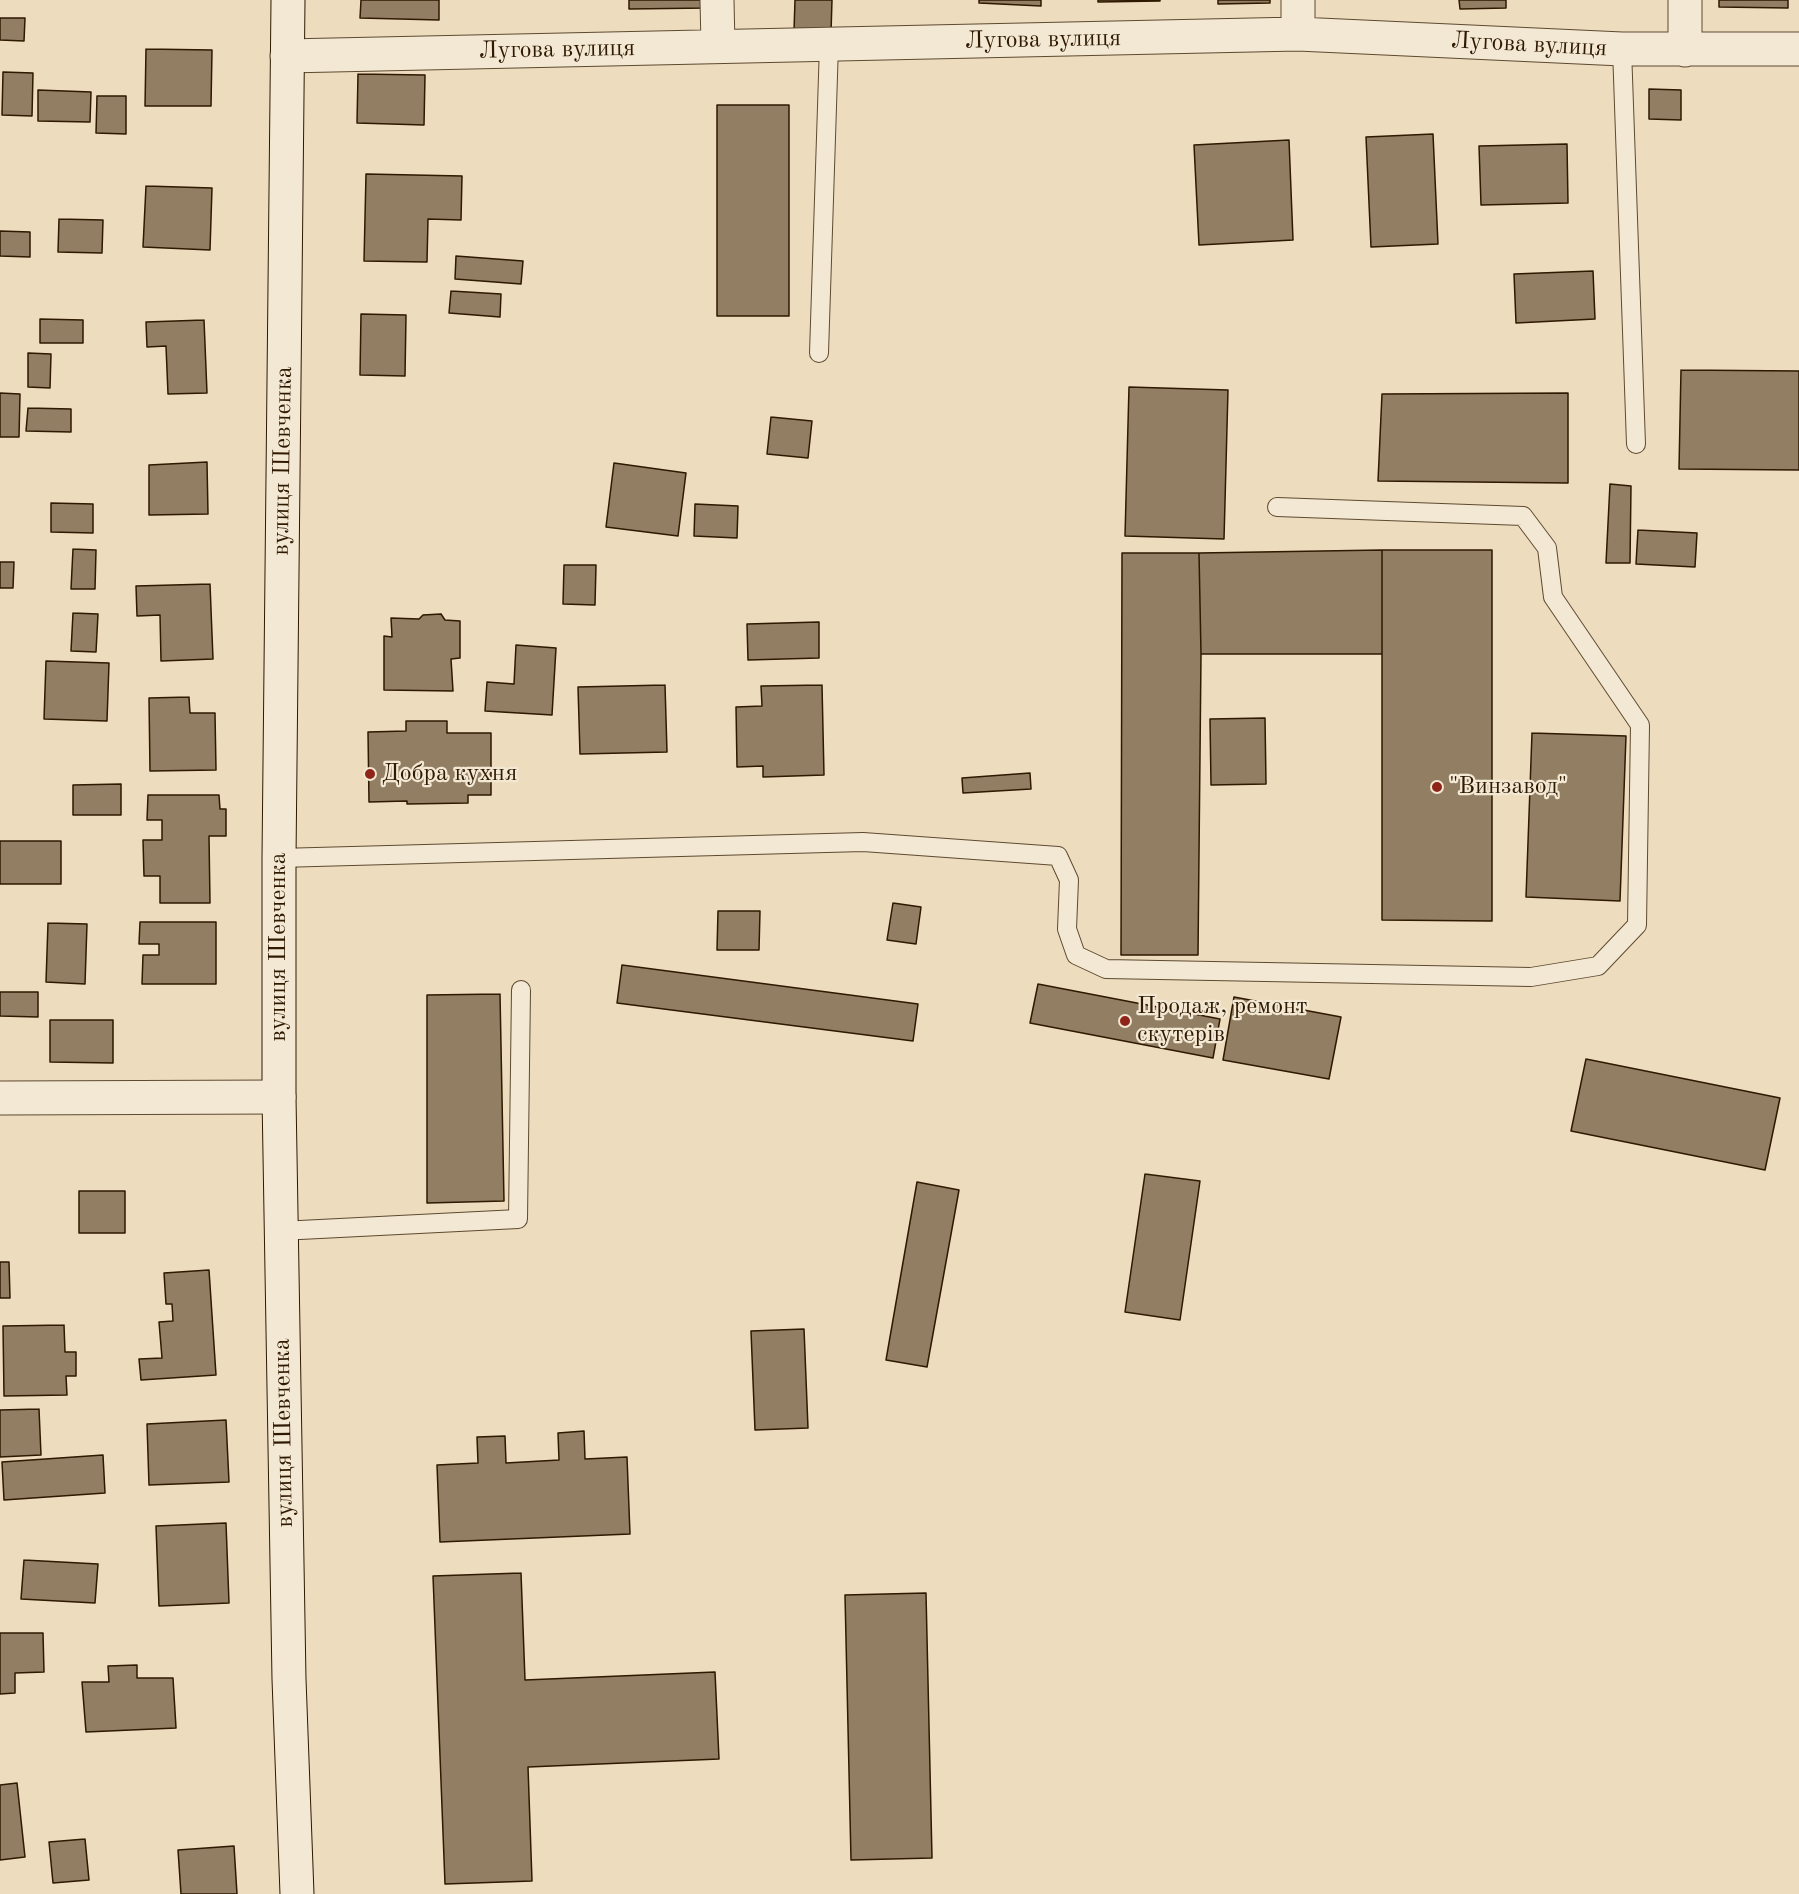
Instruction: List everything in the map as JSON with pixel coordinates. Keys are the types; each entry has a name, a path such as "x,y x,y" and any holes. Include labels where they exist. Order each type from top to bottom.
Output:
{"street":[{"name":"вулиця Шевченка","path":"288,0 279,858 279,1096 289,1679 297,1894"},
{"path":"717,0 718,46"},
{"path":"1298,0 1298,34"},
{"path":"1685,0 1685,50"},
{"name":"Лугова вулиця","path":"287,56 1298,34 1622,49 1799,49"},
{"path":"0,1098 279,1096"}],"lane":[{"path":"819,353 829,45"},
{"path":"1622,49 1636,444"},
{"path":"279,858 863,842 1058,856 1069,880 1067,929 1076,955 1106,969 1531,977 1598,966 1637,925 1640,725 1553,597 1548,548 1523,516 1277,507"},
{"path":"280,1231 518,1219 521,990"}],"building":[{"path":"361,0 439,0 439,20 360,18"},
{"path":"629,0 707,0 707,8 629,9"},
{"path":"795,0 832,0 831,33 794,31"},
{"path":"979,0 1041,0 1041,6 979,3"},
{"path":"1098,0 1160,0 1160,1 1098,2"},
{"path":"1218,0 1270,0 1270,3 1218,4"},
{"path":"1459,0 1506,0 1506,8 1460,9"},
{"path":"1719,0 1788,0 1788,8 1719,7"},
{"path":"0,18 25,18 24,41 0,40"},
{"path":"146,49 212,50 211,106 145,106"},
{"path":"3,72 33,73 32,116 2,115"},
{"path":"358,74 425,75 424,125 357,123"},
{"path":"1649,89 1681,90 1681,120 1649,119"},
{"path":"38,90 91,92 90,122 38,121"},
{"path":"97,96 126,96 126,134 96,133"},
{"path":"717,105 789,105 789,316 717,316"},
{"path":"1433,134 1438,244 1371,247 1366,137"},
{"path":"1289,140 1293,240 1199,245 1194,145"},
{"path":"1567,144 1568,203 1481,205 1479,146"},
{"path":"366,174 462,176 461,220 428,219 427,262 364,261"},
{"path":"146,186 212,188 210,250 143,247"},
{"path":"59,219 103,220 102,253 58,252"},
{"path":"0,231 30,232 30,257 0,256"},
{"path":"456,256 523,261 521,284 455,279"},
{"path":"1593,271 1595,319 1516,323 1514,274"},
{"path":"451,291 501,294 500,317 449,313"},
{"path":"361,314 406,315 405,376 360,375"},
{"path":"40,319 83,320 83,343 40,343"},
{"path":"204,320 207,393 168,394 166,346 147,347 146,322"},
{"path":"28,353 51,354 50,388 28,387"},
{"path":"1681,370 1799,371 1799,470 1679,469"},
{"path":"1129,387 1228,390 1224,539 1125,536"},
{"path":"0,393 20,394 19,437 0,437"},
{"path":"1568,393 1568,483 1378,481 1382,394"},
{"path":"28,408 71,409 71,432 26,431"},
{"path":"771,417 812,421 808,458 767,454"},
{"path":"207,462 208,514 149,515 149,465"},
{"path":"614,463 686,473 678,536 606,527"},
{"path":"1610,484 1631,486 1630,563 1606,563"},
{"path":"51,503 93,504 93,533 51,532"},
{"path":"695,504 738,506 737,538 694,536"},
{"path":"1638,530 1697,533 1695,567 1636,564"},
{"path":"73,549 96,550 95,589 71,589"},
{"path":"1382,550 1382,654 1201,654 1199,553"},
{"name":"\"Винзавод\"","path":"1382,550 1492,550 1492,921 1382,920"},
{"path":"1122,553 1199,553 1201,654 1198,955 1121,955"},
{"path":"0,562 14,562 13,588 0,588"},
{"path":"564,565 596,565 595,605 563,604"},
{"path":"210,584 213,659 161,661 160,615 137,616 136,586"},
{"path":"73,613 98,614 96,652 71,651"},
{"path":"441,614 445,620 460,621 460,658 451,659 453,691 384,690 384,636 392,637 391,618 419,619 423,615"},
{"path":"819,622 819,658 748,660 747,624"},
{"path":"516,645 556,648 552,715 485,711 487,682 514,684"},
{"path":"46,661 109,663 107,721 44,719"},
{"path":"665,685 667,752 580,754 578,687"},
{"path":"822,685 824,775 763,777 763,766 737,767 736,707 762,706 761,686"},
{"path":"189,697 190,713 215,713 216,770 150,771 149,698"},
{"path":"1265,718 1266,784 1211,785 1210,719"},
{"path":"406,721 447,721 447,733 491,733 491,795 468,795 468,803 369,802 368,732 406,731"},
{"path":"1532,733 1626,736 1620,901 1526,897"},
{"path":"1030,773 1031,789 963,793 962,778"},
{"path":"121,784 121,815 73,815 73,785"},
{"path":"148,795 219,795 220,809 226,809 226,836 209,836 210,903 160,903 160,876 144,876 143,840 162,840 162,820 147,820"},
{"path":"0,841 61,841 61,884 0,884"},
{"path":"893,903 921,907 916,944 887,940"},
{"path":"718,911 760,911 759,950 717,950"},
{"path":"140,922 216,922 216,984 142,984 143,955 159,955 159,944 139,944"},
{"path":"48,923 87,924 85,984 46,982"},
{"path":"622,965 918,1004 913,1041 617,1003"},
{"name":"Продаж, ремонт скутерів","path":"1038,984 1220,1019 1213,1058 1030,1023"},
{"path":"0,992 38,992 38,1017 0,1016"},
{"path":"500,994 504,1201 427,1203 427,995"},
{"path":"1234,997 1341,1017 1329,1079 1223,1060"},
{"path":"50,1020 113,1020 113,1063 50,1062"},
{"path":"1586,1059 1780,1098 1765,1170 1571,1131"},
{"path":"1145,1174 1200,1181 1180,1320 1125,1312"},
{"path":"917,1182 959,1190 927,1367 886,1360"},
{"path":"79,1191 125,1191 125,1233 79,1233"},
{"path":"0,1262 9,1262 10,1298 0,1298"},
{"path":"209,1270 216,1375 141,1380 139,1359 162,1358 159,1322 173,1321 172,1304 166,1304 164,1273"},
{"path":"64,1325 65,1352 76,1352 76,1376 66,1376 67,1395 4,1396 3,1326"},
{"path":"804,1329 808,1428 755,1430 751,1331"},
{"path":"39,1409 41,1455 0,1457 0,1410"},
{"path":"226,1420 229,1482 149,1485 147,1424"},
{"path":"584,1431 585,1459 627,1457 630,1534 440,1542 437,1465 478,1463 477,1437 505,1436 506,1463 559,1460 558,1433"},
{"path":"103,1455 105,1493 4,1500 2,1462"},
{"path":"226,1523 229,1603 159,1606 156,1526"},
{"path":"24,1560 98,1564 95,1603 21,1599"},
{"path":"521,1573 525,1680 715,1672 719,1759 528,1767 532,1881 445,1884 433,1576"},
{"path":"926,1593 932,1858 851,1860 845,1595"},
{"path":"0,1633 43,1633 44,1672 15,1673 15,1693 0,1694"},
{"path":"137,1665 137,1678 173,1678 176,1728 86,1732 82,1682 109,1682 108,1666"},
{"path":"17,1783 25,1857 0,1860 0,1785"},
{"path":"85,1839 89,1880 53,1883 49,1842"},
{"path":"234,1846 237,1894 181,1894 178,1850"}],"place":[{"name":"Добра кухня","path":"370,774"},
{"name":"\"Винзавод\"","path":"1437,787"},
{"name":"Продаж, ремонт скутерів","path":"1125,1021"}]}
